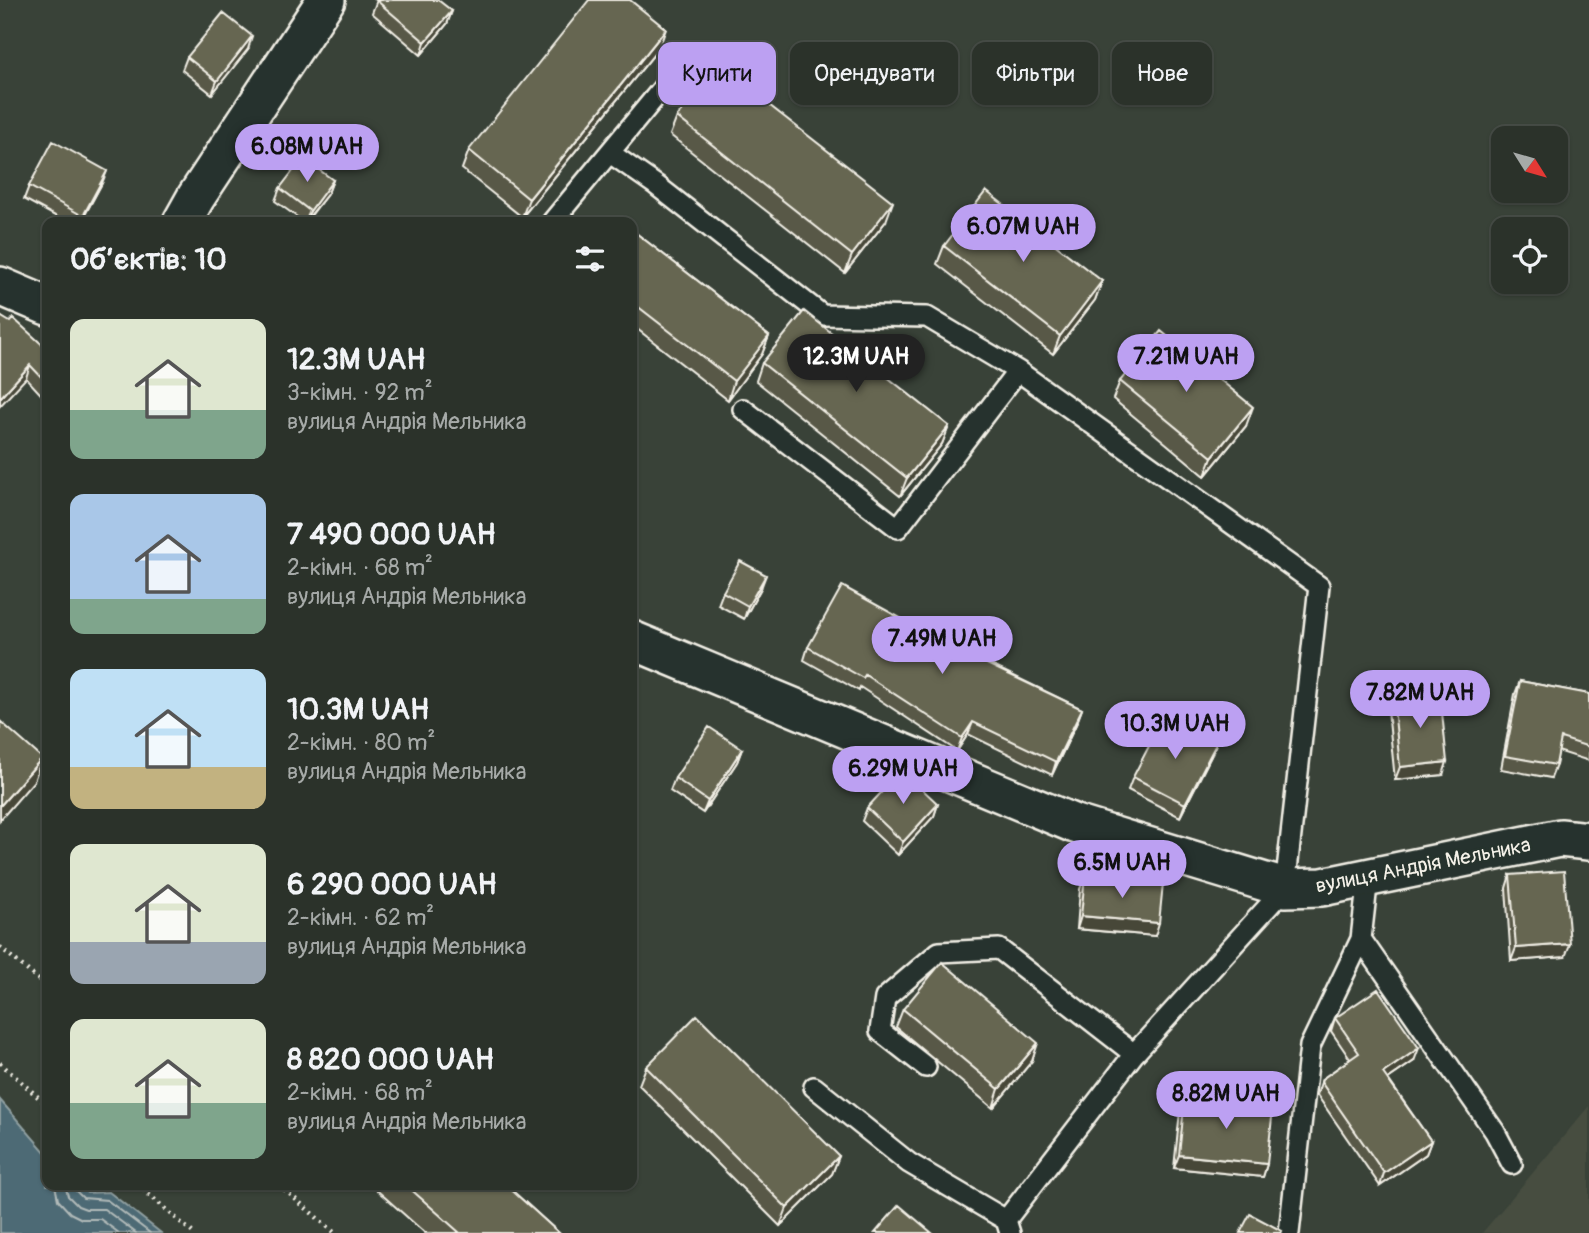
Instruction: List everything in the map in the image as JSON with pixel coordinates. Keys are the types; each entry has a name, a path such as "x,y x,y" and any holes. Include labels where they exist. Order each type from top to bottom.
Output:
{"street":[{"path":"185,217 195,197 326,0"},
{"path":"0,286 42,304"},
{"name":"вулиця Андрія Мельника","path":"637,642 1075,824 1285,888 1322,887 1560,838 1589,841"}],"lane":[{"path":"556,217 658,94"},
{"path":"610,153 656,185 822,315 927,317 1018,371 1319,586 1285,888 1134,1054 1008,1226 909,1163 814,1087"},
{"path":"743,409 898,528 1018,371"},
{"path":"1289,1233 1310,1046 1361,939 1368,877"},
{"path":"1361,939 1495,1132 1512,1164"},
{"path":"926,1067 880,1031 885,998 939,952 999,949 1134,1054"}],"path":[{"path":"0,947 42,983"},
{"path":"0,1063 42,1101"},
{"path":"144,1190 193,1233"},
{"path":"285,1190 335,1233"}],"shaded area":[{"path":"1589,1106 1589,1233 1482,1233"}],"water":[{"path":"0,1100 42,1148 42,1190 109,1192 161,1233 0,1233"}],"building":[{"path":"376,0 438,0 452,11 425,42"},
{"path":"589,0 630,0 666,29 529,199 469,150"},
{"path":"223,13 252,36 217,81 187,57"},
{"path":"686,105 769,105 893,202 852,255 677,117"},
{"path":"53,141 107,171 83,216 29,186"},
{"path":"303,158 333,180 310,211 280,188"},
{"path":"986,191 1102,281 1060,336 944,246"},
{"path":"637,234 769,336 734,381 637,306"},
{"path":"804,311 949,426 907,478 762,363"},
{"path":"0,316 10,322 13,318 42,344 42,378 30,365 0,398"},
{"path":"1161,331 1253,407 1212,457 1120,381"},
{"path":"740,561 766,575 748,606 723,592"},
{"path":"842,586 942,641 952,626 994,654 987,664 1082,709 1056,762 973,722 962,738 865,675 863,678 808,647"},
{"path":"1520,681 1589,694 1589,747 1561,738 1556,765 1505,756"},
{"path":"1440,692 1447,762 1400,767 1393,697"},
{"path":"1164,717 1216,744 1185,804 1133,777"},
{"path":"0,721 42,758 0,806"},
{"path":"709,727 742,749 708,801 675,778"},
{"path":"902,770 938,804 903,842 867,808"},
{"path":"1564,871 1570,944 1516,948 1510,875"},
{"path":"1085,876 1163,883 1159,923 1081,916"},
{"path":"942,962 1038,1043 999,1089 903,1009"},
{"path":"1378,989 1419,1048 1383,1073 1431,1141 1384,1173 1321,1082 1359,1053 1335,1018"},
{"path":"697,1015 839,1156 787,1208 646,1067"},
{"path":"1185,1098 1273,1108 1267,1164 1179,1155"},
{"path":"412,1190 512,1190 559,1233 460,1233"},
{"path":"899,1205 932,1233 875,1233"},
{"path":"1250,1214 1282,1231 1281,1233 1240,1233"}]}
